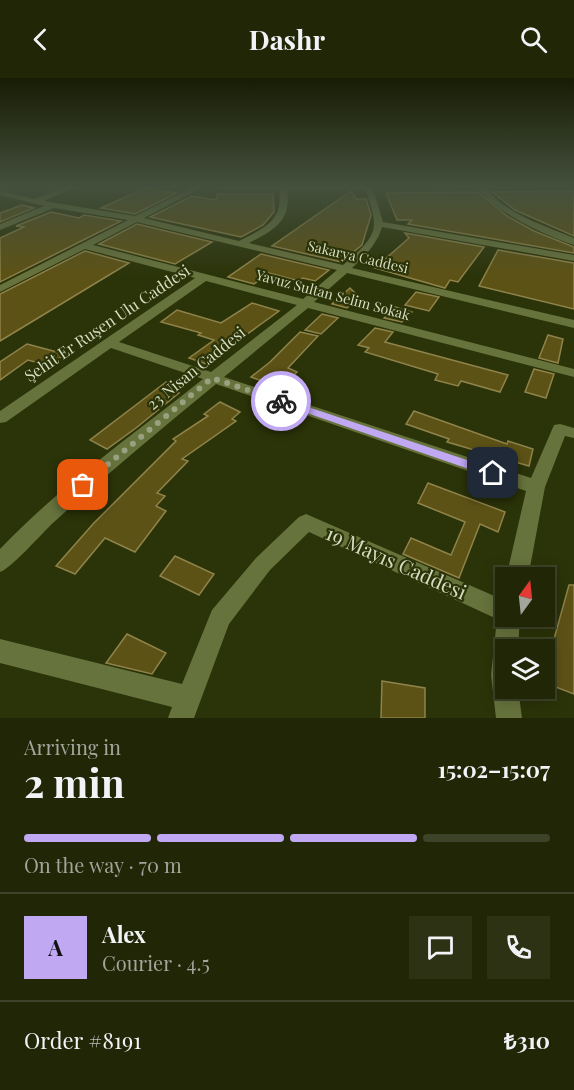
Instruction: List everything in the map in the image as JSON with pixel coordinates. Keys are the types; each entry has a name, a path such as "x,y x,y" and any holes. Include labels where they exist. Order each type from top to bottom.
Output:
{"street":[{"path":"0,226 23,217"},
{"name":"Sakarya Caddesi","path":"123,217 574,324"},
{"path":"0,289 140,217"},
{"path":"240,244 277,222 281,217"},
{"path":"377,217 379,224 574,258"},
{"path":"525,217 574,242"},
{"name":"23 Nisan Caddesi","path":"0,563 23,538 98,472 306,303 362,254 375,236 379,224"},
{"name":"Yavuz Sultan Selim Sokak","path":"84,246 574,373"},
{"name":"Şehit Er Ruşen Ulu Caddesi","path":"0,417 204,277"},
{"path":"107,342 536,487"},
{"path":"519,567 536,487 560,429 574,433"},
{"name":"19 Mayıs Caddesi","path":"184,708 220,618 262,564 306,522 495,607"},
{"path":"0,651 184,708"},
{"path":"506,699 509,718"}],"building":[{"path":"0,217 12,217 0,222"},
{"path":"39,217 96,217 121,221 0,282 0,238 24,227 16,226"},
{"path":"150,217 270,217 263,225 241,237"},
{"path":"314,217 370,217 362,245 341,262 272,246"},
{"path":"396,217 509,217 534,231 574,247 574,253 408,224 412,220 397,220"},
{"path":"531,217 574,217 574,236"},
{"path":"137,224 212,242 175,264 99,244"},
{"path":"405,233 484,247 458,282 450,280 445,288 375,268 409,238"},
{"path":"498,250 574,263 574,309 479,286"},
{"path":"85,251 129,263 0,341 0,294"},
{"path":"261,254 329,270 315,281 303,278 299,281 269,273 254,284 228,277"},
{"path":"350,288 359,297 347,308 332,304"},
{"path":"416,292 439,297 429,311 405,305"},
{"path":"252,303 279,311 206,364 189,358 214,340 198,335 201,333 161,322 177,310 221,323"},
{"path":"395,307 412,312 402,322 384,318"},
{"path":"322,314 338,318 321,334 305,330"},
{"path":"375,328 393,332 385,342 508,375 500,392 461,381 458,386 435,380 438,374 365,352 369,348 358,345"},
{"path":"300,332 318,336 288,368 297,372 281,388 251,377 270,362"},
{"path":"548,335 563,339 558,363 539,358"},
{"path":"27,344 65,354 49,366 28,360 0,380 0,362"},
{"path":"534,369 554,374 546,398 525,392"},
{"path":"166,382 182,388 177,392 179,393 136,428 107,449 90,440"},
{"path":"220,402 240,412 232,419 236,421 182,459 188,461 157,493 165,496 156,506 166,511 135,552 105,538 75,574 56,566 93,524 176,441 173,439 208,416 204,414"},
{"path":"414,411 507,444 508,441 533,449 529,466 447,442 449,439 406,424"},
{"path":"428,483 505,512 498,532 480,524 459,578 403,554 411,538 451,555 465,522 418,503"},
{"path":"175,556 214,574 199,595 160,576"},
{"path":"569,585 574,585 574,694 555,687 554,639"},
{"path":"127,634 166,653 152,674 106,663"},
{"path":"382,681 425,688 425,718 381,718"}],"way so far":[{"path":"83,485 212,378 281,401"}],"route":[{"path":"281,401 493,473"}]}
